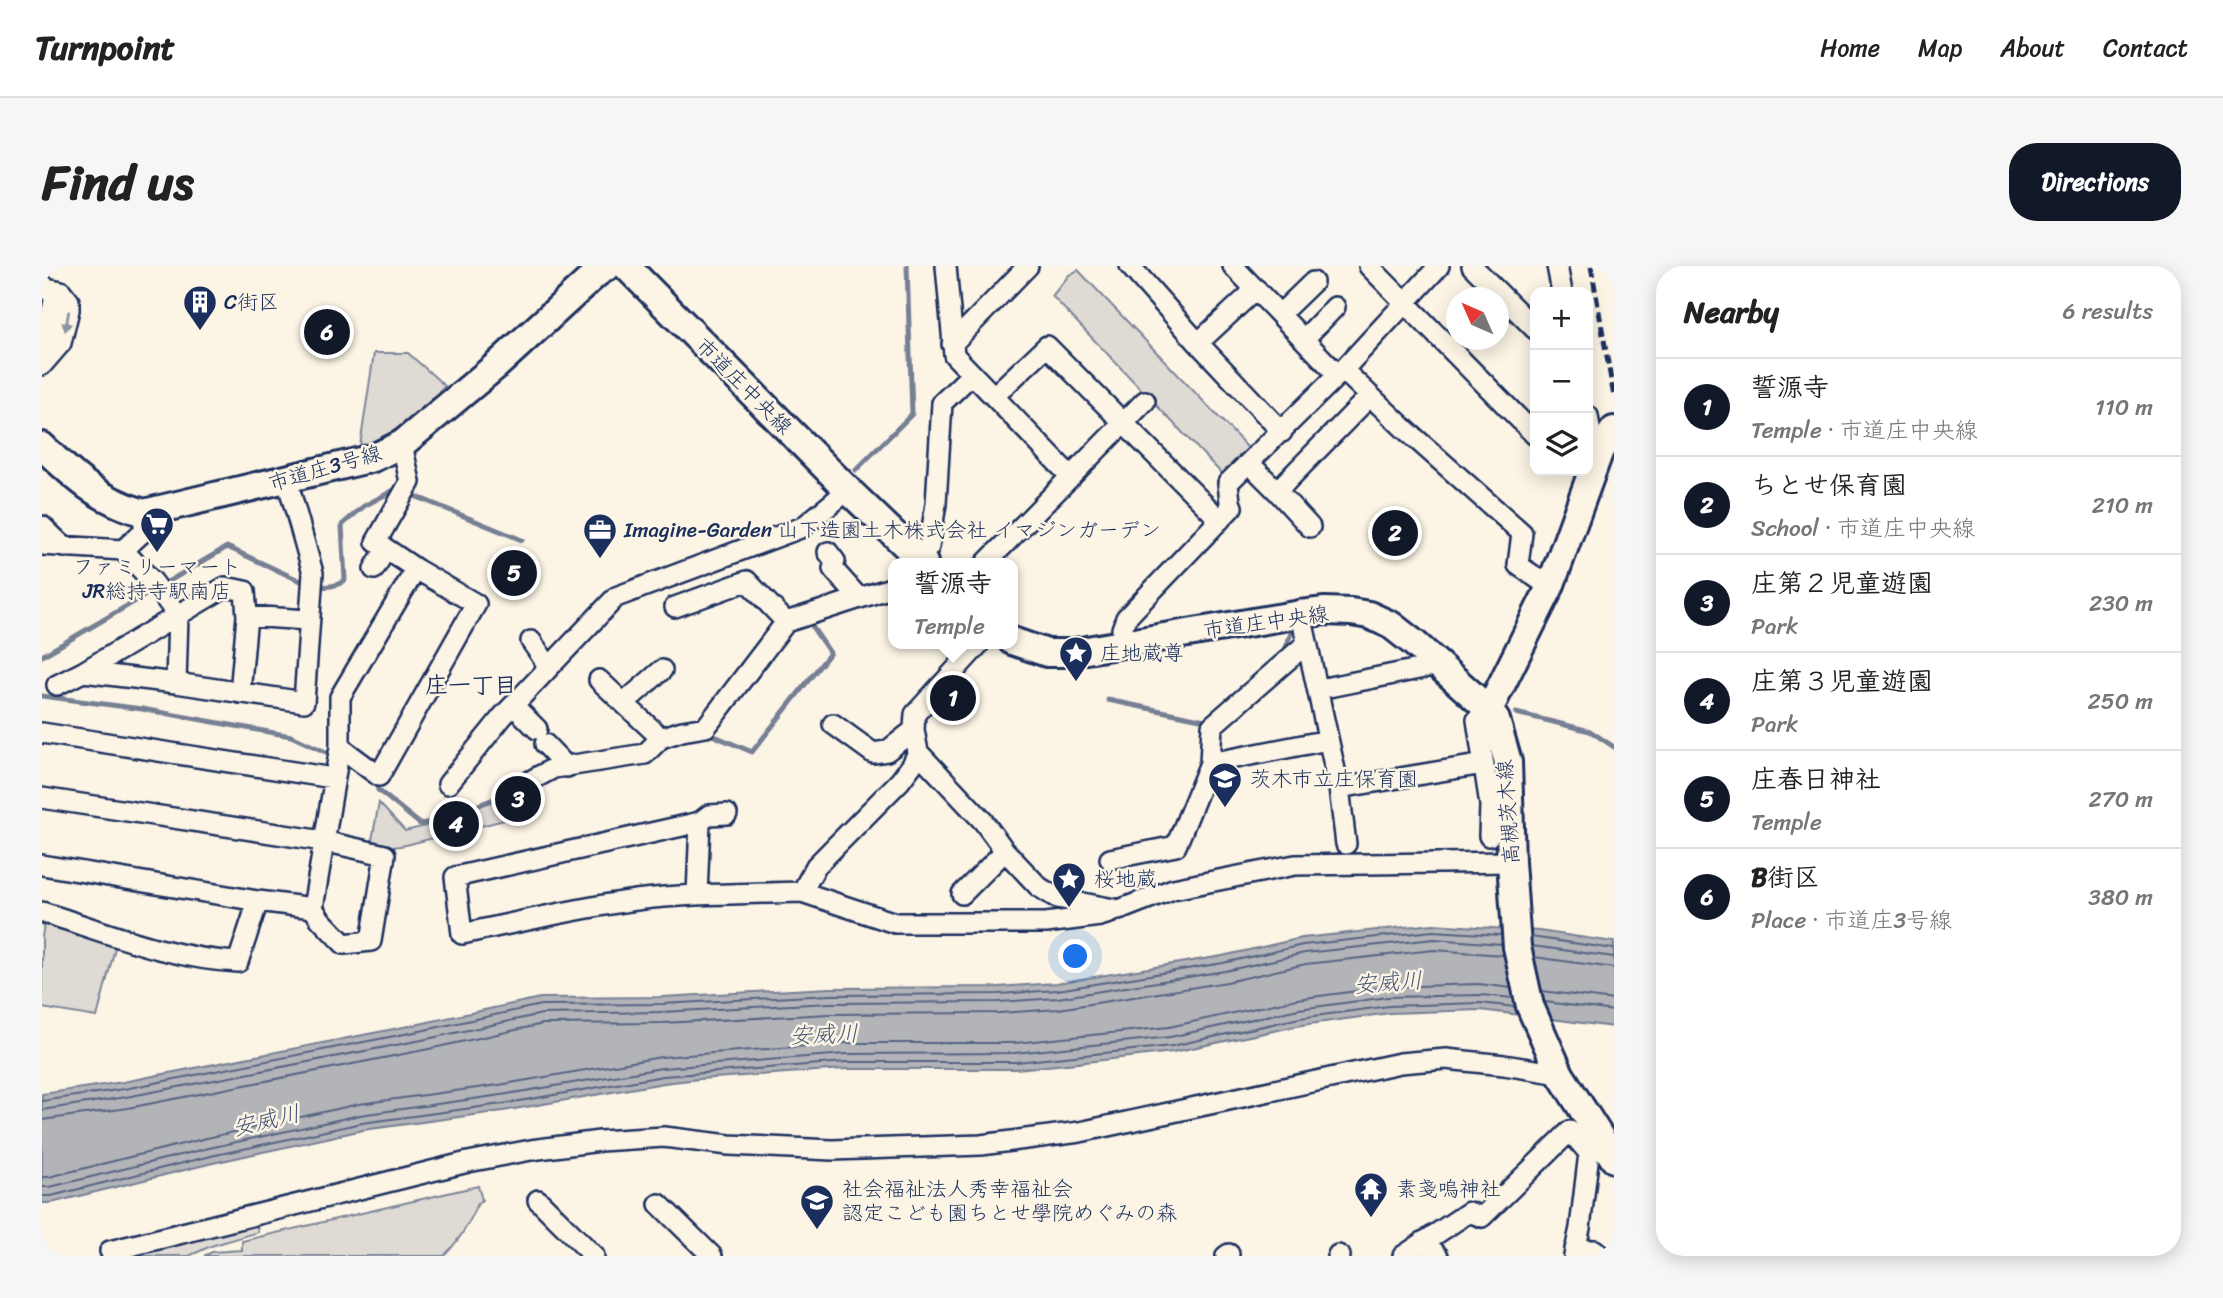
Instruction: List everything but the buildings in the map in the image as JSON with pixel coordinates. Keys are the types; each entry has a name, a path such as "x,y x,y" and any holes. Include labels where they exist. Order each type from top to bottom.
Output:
{"street":[{"name":"市道庄3号線","path":"144,513 373,458 402,444 497,365 608,266"},
{"name":"市道庄中央線","path":"626,266 918,558"},
{"path":"946,266 954,355 1071,477"},
{"path":"951,344 1028,266"},
{"path":"1129,266 1282,432"},
{"path":"1233,266 1304,339 1522,533 1518,565 1550,587"},
{"path":"1369,266 1530,430"},
{"path":"1124,645 1122,629 1126,618 1232,508 1228,483 1341,372 1439,266"},
{"path":"1472,266 1530,323"},
{"path":"1558,266 1561,287"},
{"path":"1280,314 1312,282"},
{"path":"42,358 54,301 53,295 43,287"},
{"path":"42,365 61,343 69,310 69,301 65,295 56,288 43,287"},
{"path":"1198,343 1256,289"},
{"path":"1304,339 1335,307"},
{"path":"993,396 1047,346 1220,520"},
{"path":"923,558 929,547 936,504 942,403 972,374"},
{"path":"1277,491 1369,397"},
{"path":"991,558 1145,401"},
{"path":"1489,836 1490,805 1477,720 1489,710 1550,587 1607,440"},
{"path":"340,747 379,776 477,604 376,542 409,483 402,444"},
{"path":"42,446 98,495 120,506 144,513 144,531 123,550 42,545"},
{"path":"1249,463 1310,527"},
{"path":"83,672 304,702 313,573 287,480"},
{"path":"448,785 503,716 616,597 803,527 848,491"},
{"path":"42,526 64,547"},
{"path":"374,569 386,549"},
{"path":"123,550 178,616 176,683"},
{"path":"828,552 835,561 833,569 858,597"},
{"path":"42,798 324,841 384,855 371,942 344,944 313,908 324,841 333,778 340,747 340,697 416,569"},
{"path":"675,607 747,580 786,622"},
{"path":"57,685 225,587 245,591 247,616 240,693"},
{"path":"525,786 554,768 645,754 661,738 706,727 786,622 888,589"},
{"path":"1301,612 1339,788 1346,845"},
{"name":"市道庄中央線","path":"1018,643 1047,653 1069,653 1301,612 1369,615 1391,625 1489,710"},
{"path":"247,616 308,620"},
{"path":"531,641 549,667"},
{"path":"1110,859 1177,846 1210,763 1212,726 1306,644"},
{"path":"974,649 915,714 914,730 918,752 983,821 1005,851 1039,887 1057,898 1119,910"},
{"path":"1319,689 1439,665"},
{"path":"624,703 662,670"},
{"path":"599,680 661,738"},
{"path":"514,706 567,767"},
{"name":"高槻茨木線","path":"1489,710 1496,720 1508,762 1517,947 1530,1006 1560,1074 1614,1158"},
{"path":"833,724 873,753 887,751 914,730"},
{"path":"42,733 333,778"},
{"path":"1210,763 1328,740"},
{"path":"802,892 816,866 900,780 918,752"},
{"path":"1339,788 1484,764"},
{"path":"727,814 709,815 700,822 455,877 462,934 580,909 638,900 697,895 802,892 895,923 1046,923 1100,916 1173,889 1295,865 1511,862"},
{"path":"697,895 700,822"},
{"path":"962,894 1005,851"},
{"path":"42,865 313,908"},
{"path":"42,912 168,951 209,961 238,962 258,901"},
{"path":"110,1251 468,1162 600,1141 664,1137 729,1145 832,1150 981,1145 1080,1132 1400,1063 1446,1059 1560,1074"},
{"path":"1403,1256 1431,1249 1469,1212 1482,1217 1570,1131 1589,1153 1574,1252 1595,1250 1601,1256"},
{"path":"538,1200 594,1256"},
{"path":"659,1204 712,1256"}],"shaded area":[{"path":"1078,270 1250,450 1224,476 1052,296 1069,275"},
{"path":"374,353 408,353 445,386 407,422 385,436 360,446"},
{"path":"533,786 540,811 406,845 388,848 371,845 379,803 405,831 451,820"},
{"path":"45,918 117,940 97,1017 42,1008 42,937"},
{"path":"478,1186 482,1200 460,1237 444,1256 204,1256 212,1252 242,1250 242,1241"},
{"path":"256,1220 258,1232 211,1246 189,1256 115,1256"}],"water":[{"name":"安威川","path":"1433,924 1539,931 1614,942 1614,1027 1480,1010 1390,1013 1302,1025 1173,1052 1016,1069 846,1069 699,1079 503,1111 363,1130 42,1203 42,1094 123,1082 540,998 662,997 830,988 998,987 1057,983 1222,956 1302,938"}],"waterway":[{"path":"856,470 912,414 907,266"},
{"path":"42,656 227,547 305,583 326,586 341,583 345,580 342,525 364,506 398,488"},
{"path":"410,494 522,540"},
{"path":"1284,653 1292,622"},
{"path":"710,734 752,752 830,653 813,628"},
{"path":"42,696 142,709 291,736 328,753"},
{"path":"1108,700 1205,720 1210,716"},
{"path":"1516,713 1590,731 1614,747"},
{"path":"373,780 378,790 420,824 437,821 520,789"}],"railway":[{"path":"1591,266 1614,397"}],"place":[{"name":"C街区","path":"200,332"},
{"name":"B街区","path":"327,332"},
{"name":"ちとせ保育園","path":"1395,533"},
{"name":"ファミリーマート JR総持寺駅南店","path":"157,554"},
{"name":"Imagine-Garden 山下造園土木株式会社 イマジンガーデン","path":"600,560"},
{"name":"庄春日神社","path":"514,573"},
{"name":"庄地蔵尊","path":"1076,683"},
{"name":"誓源寺","path":"953,698"},
{"name":"庄第２児童遊園","path":"518,799"},
{"name":"茨木市立庄保育園","path":"1225,809"},
{"name":"庄第３児童遊園","path":"456,824"},
{"name":"桜地蔵","path":"1069,909"},
{"name":"素戔嗚神社","path":"1371,1219"},
{"name":"社会福祉法人秀幸福祉会 認定こども園ちとせ學院めぐみの森","path":"817,1231"}],"district":[{"name":"庄一丁目","path":"471,685"}]}
